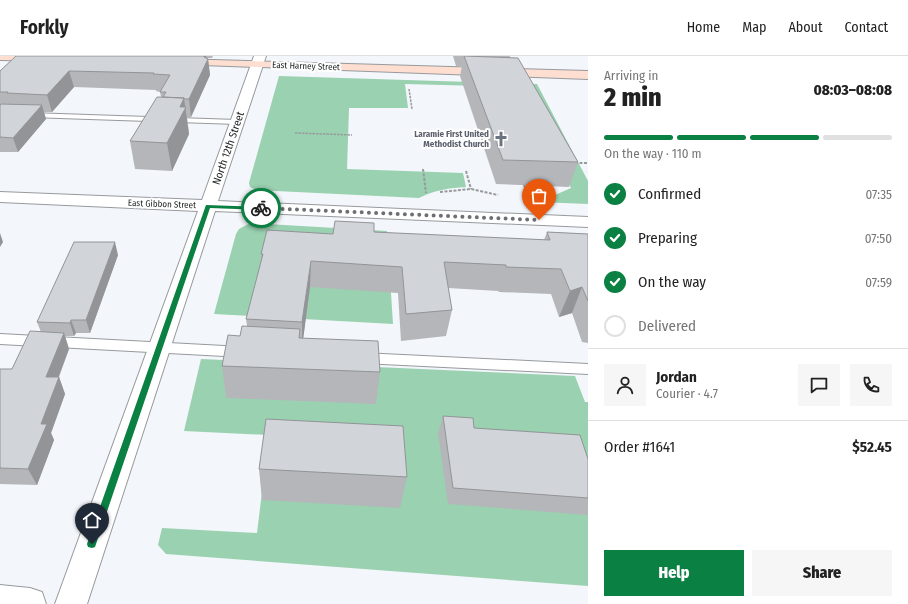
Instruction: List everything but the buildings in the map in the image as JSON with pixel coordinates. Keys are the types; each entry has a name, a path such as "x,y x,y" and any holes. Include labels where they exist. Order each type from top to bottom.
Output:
{"main road":[{"path":"0,57 59,59"},
{"name":"East Harney Street","path":"170,62 259,60 588,75"}],"street":[{"name":"North 12th Street","path":"71,604 259,60"},
{"name":"East Gibbon Street","path":"0,197 588,222"},
{"path":"0,601 30,604"}],"lane":[{"path":"0,114 237,122"},
{"path":"0,339 254,352"},
{"path":"350,357 588,369"}],"path":[{"path":"409,86 412,109"},
{"path":"295,133 352,135"},
{"path":"572,163 588,163"},
{"path":"466,171 471,189"}],"green space":[{"path":"279,76 537,84 588,181 588,204 539,202 571,188 518,87 405,84 408,108 349,108 347,169 463,173 466,187 442,190 419,198 256,190 250,187 249,183"},
{"path":"250,223 387,231 393,324 214,314 236,234 239,229"},
{"path":"201,359 575,376 585,402 588,402 588,586 166,554 158,545 162,528 257,533 269,435 184,431"}],"way so far":[{"path":"261,208 539,220"}],"place":[{"name":"Laramie First United Methodist Church","path":"501,139"}],"route":[{"path":"92,544 208,206 261,208"}]}
